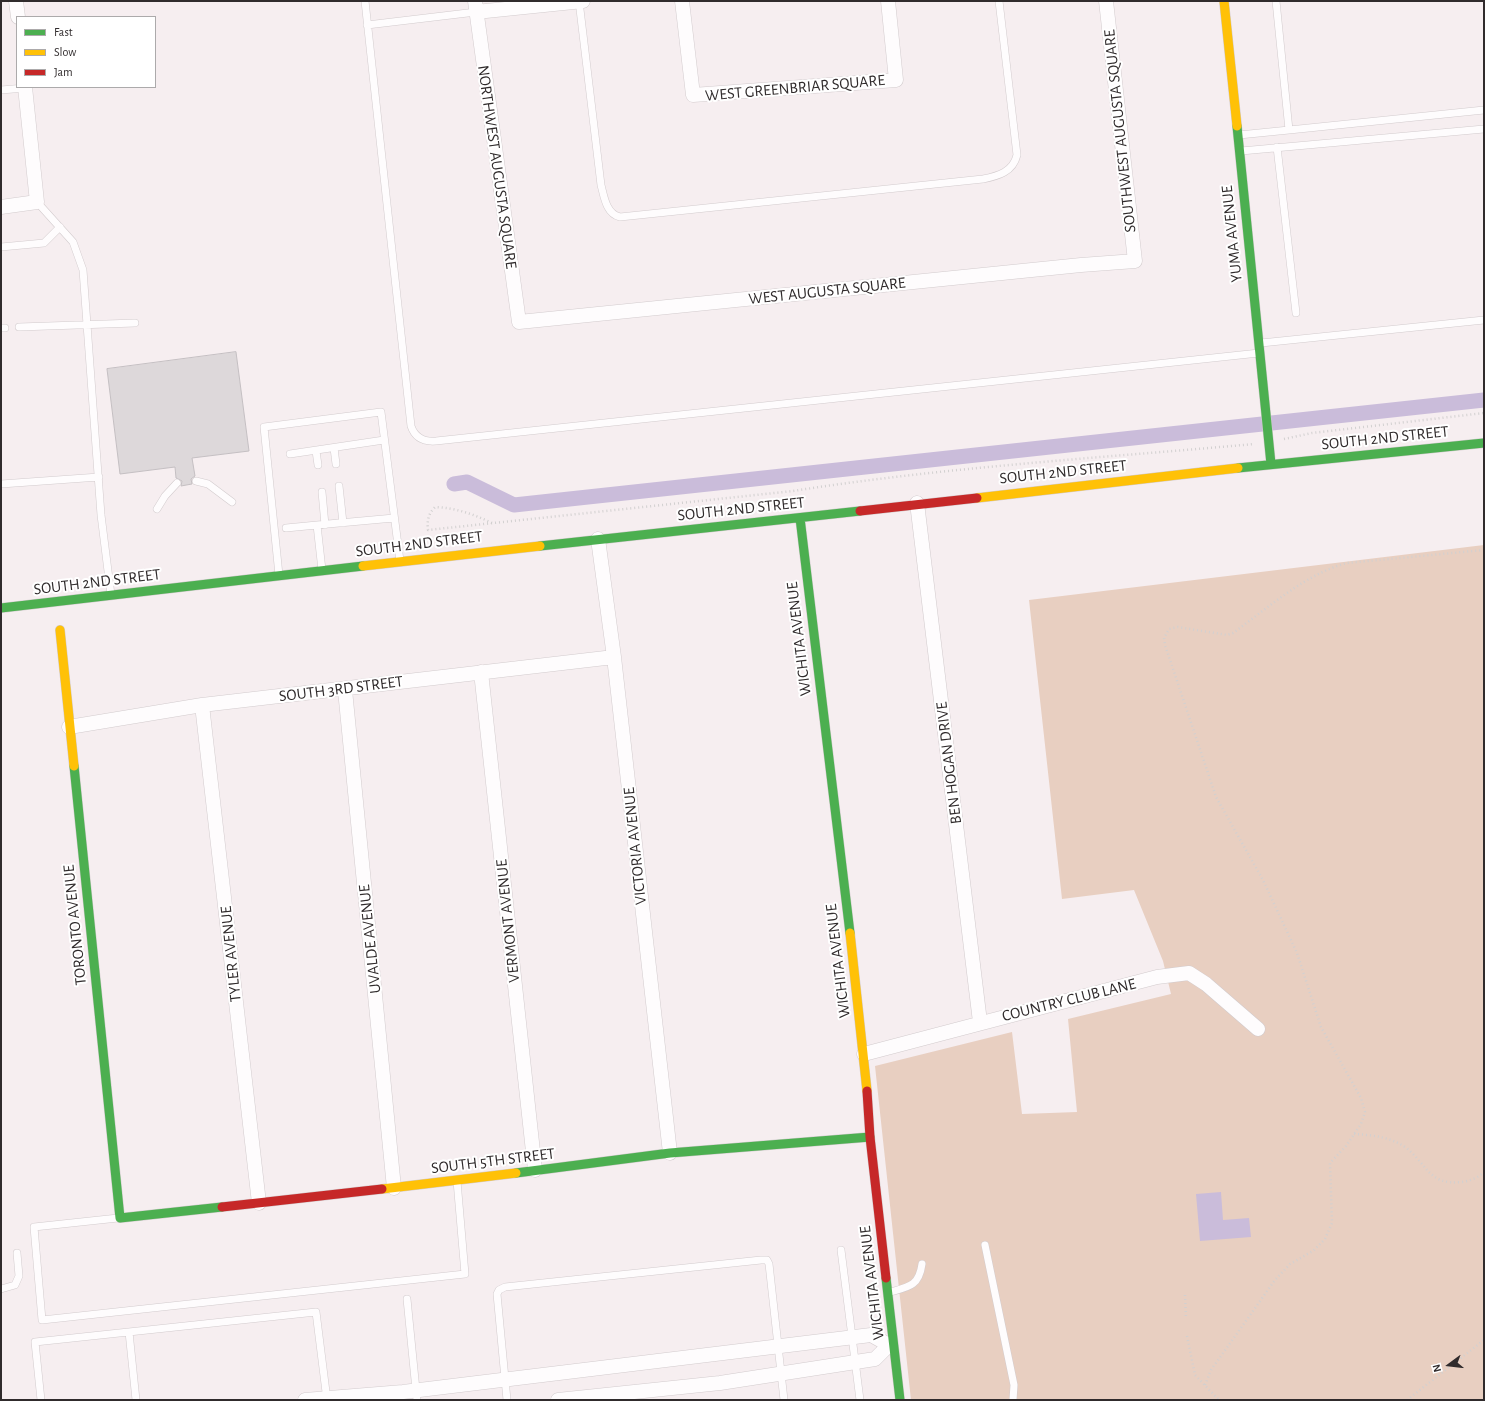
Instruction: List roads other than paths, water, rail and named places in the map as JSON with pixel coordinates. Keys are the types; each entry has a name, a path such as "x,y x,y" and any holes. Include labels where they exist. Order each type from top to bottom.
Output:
{"street":[{"path":"16,1 18,16"},
{"path":"476,6 583,1"},
{"name":"WEST GREENBRIAR SQUARE","path":"682,1 693,96 896,80 888,1"},
{"name":"SOUTHWEST AUGUSTA SQUARE","path":"1106,1 1135,261"},
{"name":"YUMA AVENUE","path":"1224,1 1271,464"},
{"name":"NORTHWEST AUGUSTA SQUARE","path":"476,6 519,322"},
{"path":"1,207 37,202 25,88"},
{"name":"WEST AUGUSTA SQUARE","path":"519,322 1081,265 1135,261"},
{"name":"SOUTH 2ND STREET","path":"1,608 322,570 800,518 917,503 1271,464 1484,443"},
{"name":"BEN HOGAN DRIVE","path":"917,503 980,1022"},
{"name":"WICHITA AVENUE","path":"800,518 864,1054 870,1136 900,1400"},
{"name":"VICTORIA AVENUE","path":"598,539 614,657 670,1153"},
{"name":"TORONTO AVENUE","path":"60,630 120,1218"},
{"name":"SOUTH 3RD STREET","path":"69,727 202,705 345,690 480,672 614,657"},
{"name":"VERMONT AVENUE","path":"480,672 534,1170"},
{"name":"UVALDE AVENUE","path":"345,690 394,1188"},
{"name":"TYLER AVENUE","path":"202,705 259,1203"},
{"name":"COUNTRY CLUB LANE","path":"864,1054 980,1022 1157,977 1189,973 1206,984 1258,1028"},
{"name":"SOUTH 5TH STREET","path":"120,1218 457,1181 670,1153 870,1136"},
{"path":"305,1400 417,1395 505,1380 872,1336 889,1345 875,1360 720,1383 558,1400"}],"lane":[{"path":"365,1 412,426 413,432 423,440 436,441 1259,353"},
{"path":"579,1 601,184 604,199 610,211 620,217 983,179 1006,172 1016,160 1017,155 999,1"},
{"path":"1276,1 1289,130"},
{"path":"367,25 476,6"},
{"path":"1,90 25,88"},
{"path":"1237,135 1484,110"},
{"path":"1239,151 1484,129"},
{"path":"1277,147 1296,313"},
{"path":"37,202 73,242 83,270 99,477 111,595"},
{"path":"1,247 44,243 60,227"},
{"path":"1258,343 1484,320"},
{"path":"19,327 135,323"},
{"path":"279,575 264,427 381,412 400,562"},
{"path":"290,454 384,440"},
{"path":"334,448 336,464"},
{"path":"316,451 318,465"},
{"path":"1,484 99,477"},
{"path":"196,481 208,484 232,502"},
{"path":"157,509 165,496 177,483"},
{"path":"339,486 343,523"},
{"path":"322,492 325,525"},
{"path":"286,528 394,518"},
{"path":"317,525 322,570"},
{"path":"120,1218 34,1227 42,1320 465,1274 457,1181"},
{"path":"985,1245 1014,1385 1013,1400"},
{"path":"841,1250 860,1400"},
{"path":"1,1289 16,1285 19,1276 17,1253"},
{"path":"507,1400 497,1294 499,1290 505,1287 767,1260 769,1264 784,1400"},
{"path":"888,1293 911,1287 921,1274 922,1264"},
{"path":"407,1299 417,1395"},
{"path":"41,1400 35,1342 316,1312 327,1399"},
{"path":"129,1332 136,1400"}],"waterway":[{"path":"454,484 467,482 514,505 1484,400"}]}
